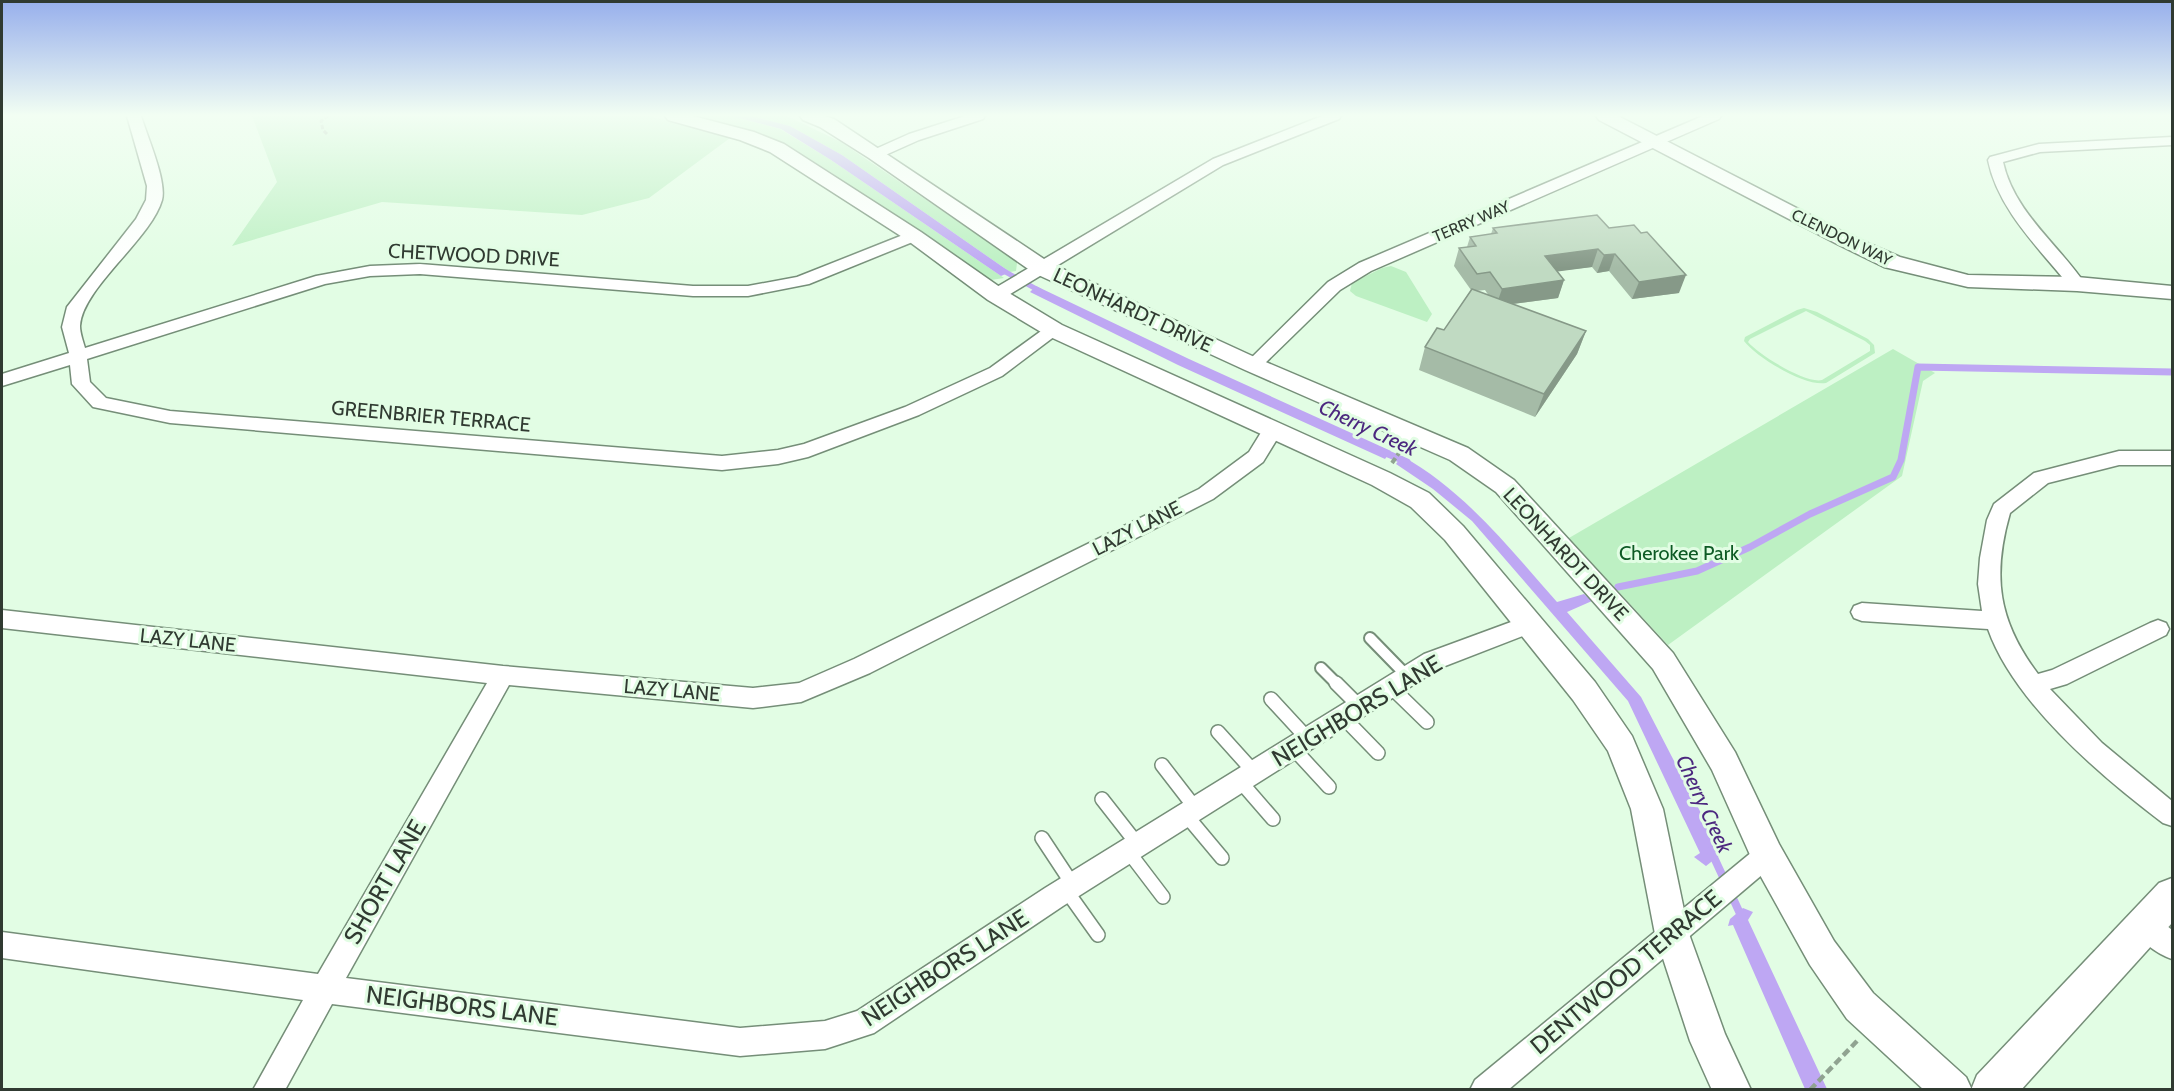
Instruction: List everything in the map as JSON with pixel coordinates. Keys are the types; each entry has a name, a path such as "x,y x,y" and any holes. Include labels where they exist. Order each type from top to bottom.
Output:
{"main road":[{"path":"1992,1089 2166,913"}],"street":[{"name":"GREENBRIER TERRACE","path":"149,167 155,186 154,200 143,220 76,307 71,327 78,355 81,384 100,403 170,417 722,463 778,457 808,450 912,411 996,372 1054,330"},
{"path":"806,167 1003,291 1054,330 1272,431 1381,478 1420,500 1454,533 1584,691 1621,745 1647,809 1672,934 1709,1041 1732,1089"},
{"name":"LEONHARDT DRIVE","path":"893,167 1035,272 1458,454 1505,486 1663,661 1724,762 1767,855 1822,953 1860,1006 1953,1089"},
{"path":"1003,291 1210,167"},
{"name":"TERRY WAY","path":"1253,365 1334,286 1365,267 1596,167"},
{"name":"CLENDON WAY","path":"1702,167 1844,240 1892,262 1968,281 2077,284 2172,293"},
{"path":"1995,167 1995,172 2008,196 2077,284"},
{"name":"CHETWOOD DRIVE","path":"2,380 322,280 370,271 420,269 693,291 734,292 768,289 793,283 914,236"},
{"name":"LAZY LANE","path":"2,619 503,675 753,698 801,692 862,666 1206,494 1256,457 1272,431"},
{"path":"2172,458 2119,458 2041,478 2001,509 1990,554 1991,605 1996,621 2010,651 2033,685 2095,751 2133,786 2172,815"},
{"path":"1862,612 1996,621"},
{"name":"NEIGHBORS LANE","path":"2,945 740,1042 825,1035 864,1023 1070,888 1432,661 1530,624"},
{"path":"2033,685 2059,677 2158,629"},
{"name":"SHORT LANE","path":"268,1089 503,675"},
{"name":"DENTWOOD TERRACE","path":"1485,1089 1767,855"}],"lane":[{"path":"1371,638 1427,722"},
{"path":"1321,668 1378,753"},
{"path":"1271,699 1329,787"},
{"path":"1218,732 1273,819"},
{"path":"1162,765 1222,858"},
{"path":"1102,799 1163,897"},
{"path":"1042,838 1098,935"}],"path":[{"path":"1381,478 1412,434"},
{"path":"1810,1089 1851,1047"}],"green space":[{"path":"271,167 691,167 649,198 582,215 382,202 232,246 277,182"},
{"path":"822,167 841,167 1004,278 991,280 977,277"},
{"path":"859,167 878,167 1012,258 1017,263 1016,271 1010,272"},
{"path":"1391,266 1406,272 1432,314 1427,322 1356,296 1350,291 1352,283"},
{"path":"1804,308 1817,312 1868,339 1874,345 1875,353 1826,383 1817,383 1782,370 1759,355 1744,341 1745,337","holes":["1806,311 1870,345 1870,351 1822,380 1805,378 1794,373 1762,354 1748,342"]},
{"name":"Cherokee Park","path":"1893,349 1935,373 1923,381 1902,476 1668,645 1569,538"}],"shaded area":[{"path":"841,167 859,167 1010,272 1001,276"},
{"path":"1036,286 1391,451 1385,459 1178,365 1030,292"},
{"path":"1402,456 1446,486 1486,522 1557,602 1584,594 1592,601 1567,612 1641,697 1717,844 1724,840 1720,855 1706,866 1694,857 1700,853 1628,701 1472,521 1433,489 1396,464"},
{"path":"1743,908 1753,912 1748,920 1827,1089 1805,1089 1733,925 1728,926 1730,919"}],"building":[{"path":"1597,215 1609,228 1634,225 1641,233 1647,232 1686,275 1639,282 1615,254 1604,255 1598,249 1545,256 1564,280 1502,289 1490,272 1477,274 1459,248 1476,246 1470,237 1497,233 1493,228"},
{"path":"1472,289 1586,331 1544,394 1425,347 1437,328 1444,330"}],"waterway":[{"name":"Cherry Creek","path":"1000,269 1040,291"},
{"path":"1618,587 1697,571 1750,547 1810,514 1893,477 1901,460 1918,367 2172,372"},
{"name":"Cherry Creek","path":"1381,451 1407,462"},
{"name":"Cherry Creek","path":"1711,851 1743,920"}]}
